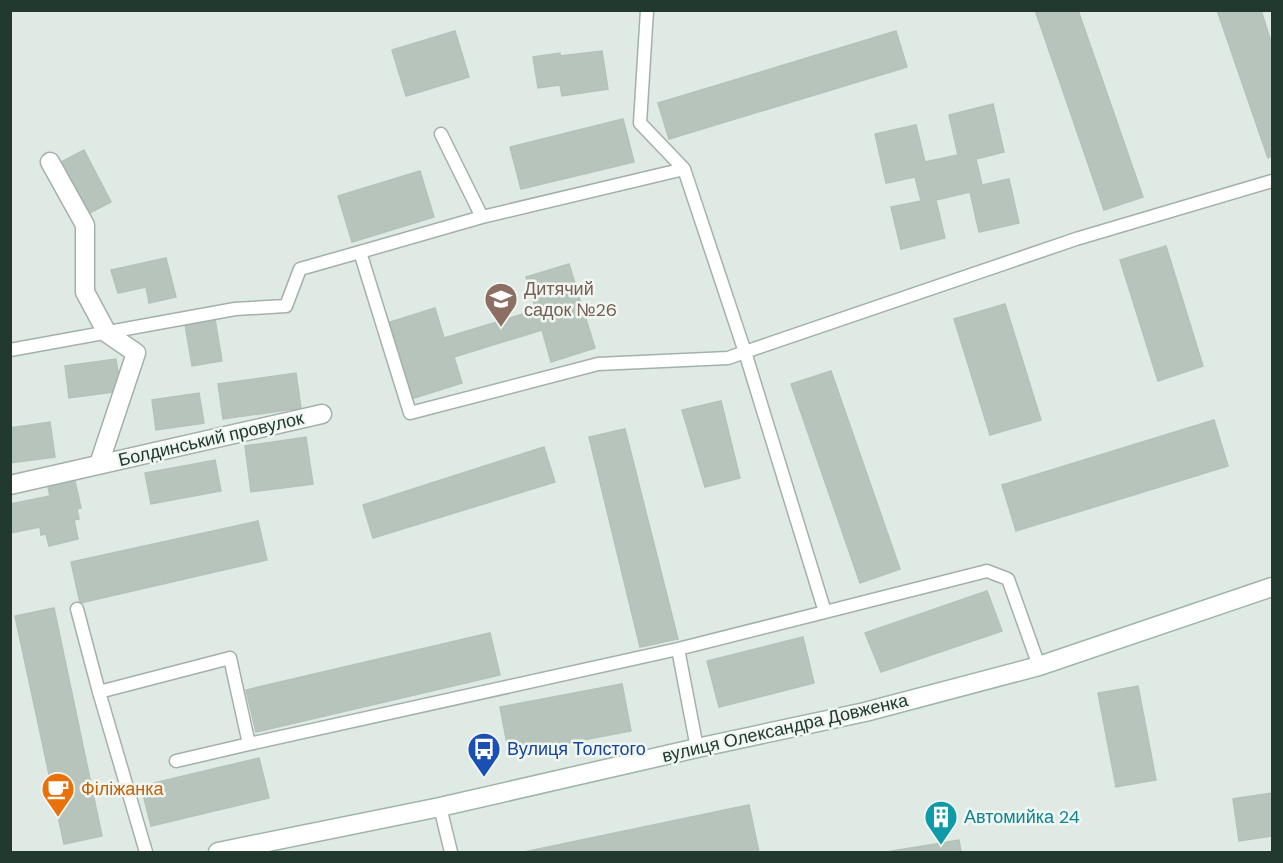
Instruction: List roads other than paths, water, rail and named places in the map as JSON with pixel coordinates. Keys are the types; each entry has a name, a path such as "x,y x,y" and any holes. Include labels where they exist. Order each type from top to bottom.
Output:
{"main road":[{"name":"Болдинський провулок","path":"50,162 85,225 85,292 107,333 136,353 99,464"},
{"name":"Болдинський провулок","path":"10,485 322,414"},
{"name":"вулиця Олександра Довженка","path":"218,852 440,807 865,712 1039,666 1272,587"}],"lane":[{"path":"647,10 640,123 684,169 745,352 825,612"},
{"path":"441,134 482,217"},
{"path":"10,350 235,309 286,306 300,269 482,217 684,169"},
{"path":"360,252 410,414 598,364 728,358 1076,239 1272,181"},
{"path":"176,761 678,649 987,570 1008,579 1039,666"},
{"path":"77,609 146,852"},
{"path":"678,649 697,748"},
{"path":"99,692 230,658 249,744"},
{"path":"440,807 451,852"}],"place":[{"name":"Дитячий садок №26","path":"501,328"},
{"name":"Вулиця Толстого","path":"484,778"},
{"name":"Філіжанка","path":"58,818"},
{"name":"Автомийка 24","path":"941,846"}]}
